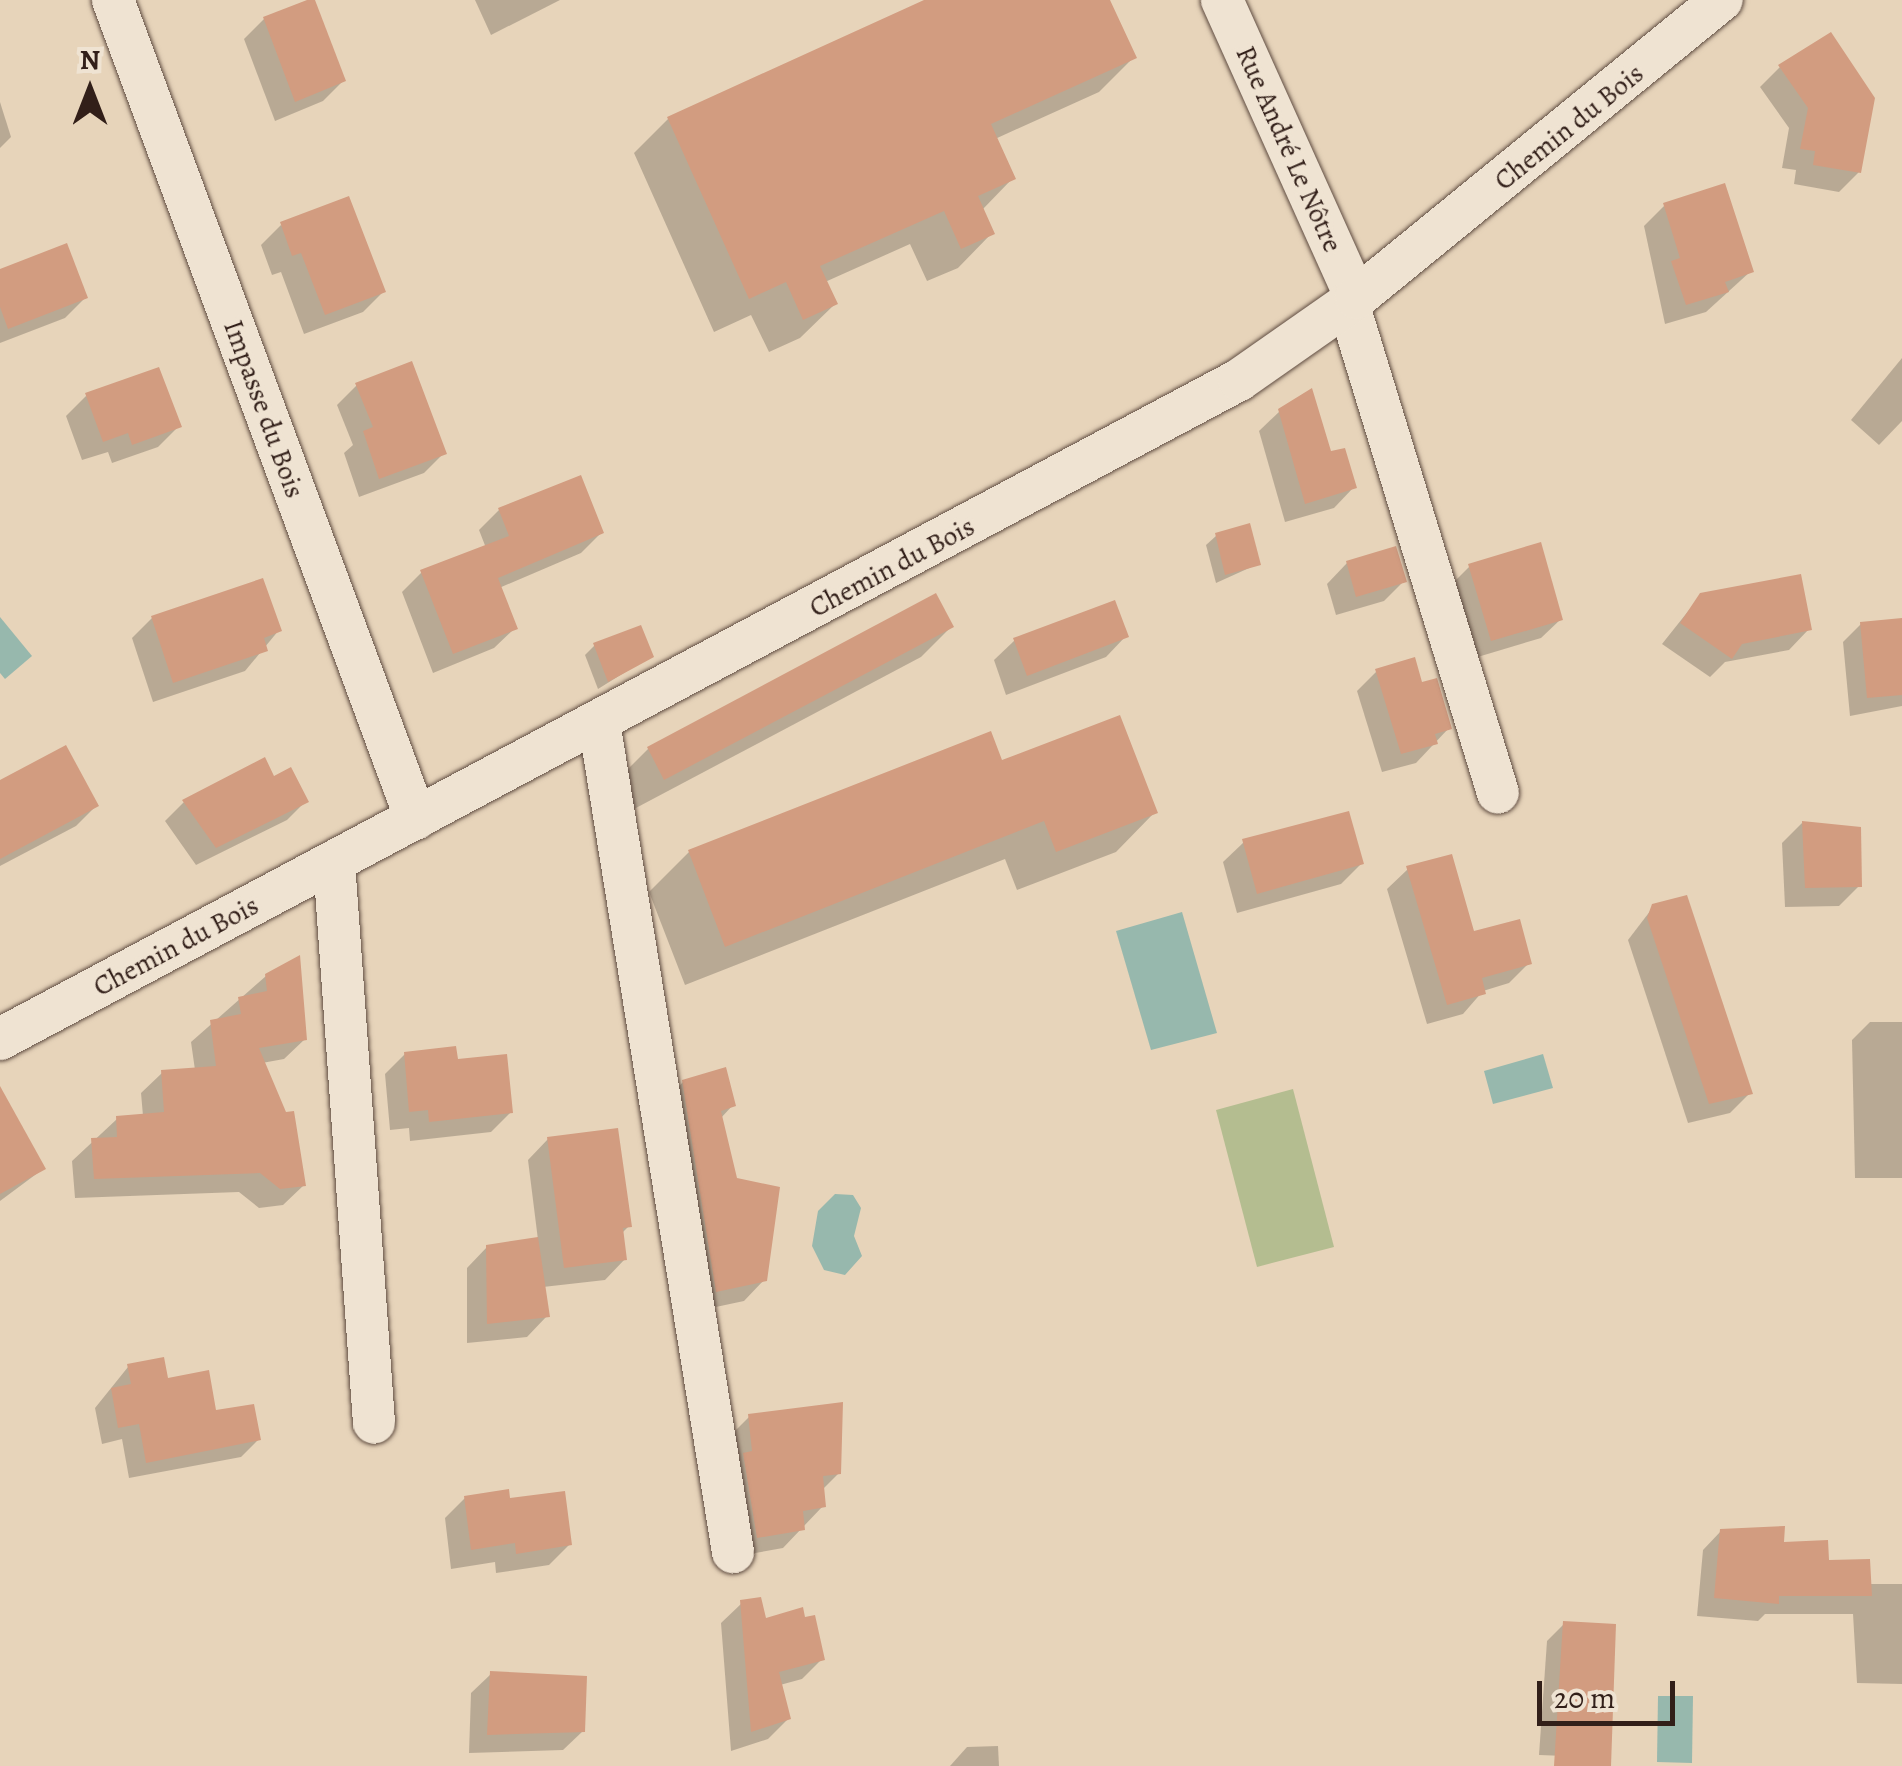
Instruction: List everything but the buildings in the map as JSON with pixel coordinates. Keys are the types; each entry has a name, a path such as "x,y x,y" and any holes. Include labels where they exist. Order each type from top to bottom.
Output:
{"street":[{"name":"Impasse du Bois","path":"113,0 416,819"},
{"name":"Rue André Le Nôtre","path":"1222,0 1352,300 1498,794"},
{"name":"Chemin du Bois","path":"0,1039 1167,422 1352,300 1722,0"},
{"path":"599,722 732,1552"},
{"path":"334,862 374,1423"}],"green space":[{"path":"1293,1089 1334,1247 1257,1267 1216,1110"}],"water":[{"path":"0,617 32,656 5,679 0,673"},
{"path":"1182,912 1217,1033 1151,1050 1116,931"},
{"path":"1543,1054 1553,1088 1493,1104 1484,1071"},
{"path":"835,1194 853,1195 861,1208 854,1236 862,1256 845,1275 824,1270 812,1246 818,1211"},
{"path":"1658,1696 1693,1696 1692,1763 1657,1762"}]}
